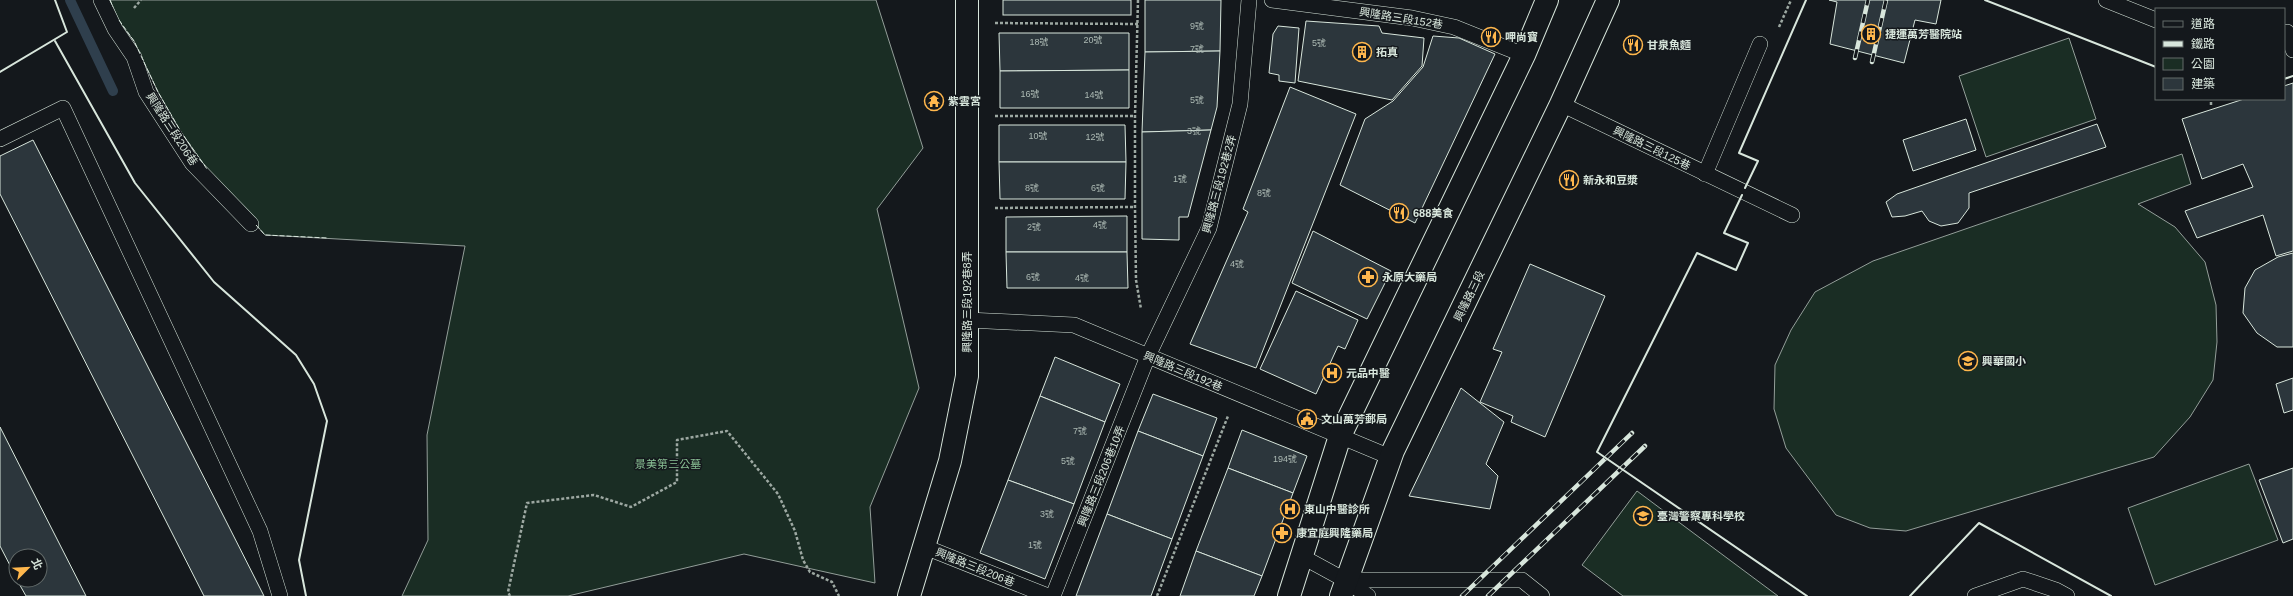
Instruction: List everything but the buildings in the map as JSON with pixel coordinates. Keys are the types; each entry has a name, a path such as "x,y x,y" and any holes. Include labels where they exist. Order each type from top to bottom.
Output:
{"main road":[{"name":"興隆路三段192巷8弄","path":"909,596 950,461 959,423 967,376 967,0"},
{"path":"1289,596 1340,436 1440,225 1524,55 1547,0"},
{"name":"興隆路三段","path":"1343,588 1390,457 1561,104 1608,0"}],"lane":[{"name":"興隆路三段206巷","path":"102,0 115,29 134,57 146,92 192,164 251,224"},
{"name":"興隆路三段192巷2弄","path":"1148,356 1209,228 1240,104 1248,0"},
{"name":"興隆路三段152巷","path":"1272,0 1412,18 1454,27 1524,55"},
{"path":"2106,0 2155,20"},
{"path":"2288,32 2293,50"},
{"path":"1705,174 1760,44"},
{"name":"興隆路三段125巷","path":"1561,104 1792,215"},
{"path":"0,139 63,108 260,531 280,596"},
{"name":"興隆路三段192巷","path":"967,320 1074,326 1390,457"},
{"name":"興隆路三段206巷10弄","path":"1053,596 1148,356"},
{"name":"興隆路三段206巷","path":"924,546 1048,596"},
{"path":"1301,556 1343,588 1368,596"},
{"path":"1975,596 2023,579 2056,590 2067,596"},
{"path":"1343,588 1522,580 1542,596"}],"path":[{"path":"1138,0 1135,116 1135,208 1136,280 1141,310"},
{"path":"967,23 1138,24"},
{"path":"2211,100 2211,105"},
{"path":"966,116 1135,116"},
{"path":"967,208 1135,208"},
{"path":"1157,596 1237,394"},
{"path":"510,596 508,592 527,502 594,495 631,507 677,482 677,440 727,431 778,494 795,531 803,560 810,572 832,582 839,596"}],"green space":[{"name":"景美第三公墓","path":"110,0 876,0 923,148 877,209 919,388 870,507 875,583 744,554 568,596 402,596 428,540 427,435 465,246 265,235 210,173 181,132 158,92 134,41 120,23"},
{"path":"2069,38 2096,119 1986,157 1959,76"},
{"path":"2182,154 2191,184 2138,204 2175,227 2205,262 2216,305 2217,342 2213,380 2190,417 2154,457 1906,531 1870,528 1836,515 1786,448 1774,409 1775,365 1791,330 1815,292 1873,261"},
{"path":"2249,464 2278,540 2155,585 2128,508"},
{"path":"1637,491 1778,596 1623,596 1582,565"}],"waterway":[{"path":"70,0 113,91"}],"railway":[{"path":"1855,58 1868,0"},
{"path":"1872,62 1886,0"},
{"path":"1462,596 1632,433"},
{"path":"1488,596 1645,446"}],"fence":[{"path":"110,0 113,7"},
{"path":"119,20 134,41 158,92 181,132 207,169"},
{"path":"256,225 265,235 328,238"}],"wall":[{"path":"0,72 67,32 55,0"},
{"path":"1745,188 1758,161 1739,153 1806,0"},
{"path":"1985,0 2155,67"},
{"path":"55,41 135,183 214,282 296,355 314,384 327,421 299,560 306,596"},
{"path":"2285,79 2293,76"},
{"path":"1742,195 1724,233 1748,243 1736,270 1697,253 1597,452 1807,596"},
{"path":"1910,596 1979,523 2111,596"}],"place":[{"name":"捷運萬芳醫院站","path":"1871,34"},
{"name":"呷尚寶","path":"1491,37"},
{"name":"甘泉魚麵","path":"1633,45"},
{"name":"拓真","path":"1362,52"},
{"name":"紫雲宮","path":"934,101"},
{"name":"新永和豆漿","path":"1569,180"},
{"name":"688美食","path":"1399,213"},
{"name":"永原大藥局","path":"1368,277"},
{"name":"興華國小","path":"1968,361"},
{"name":"元品中醫","path":"1332,373"},
{"name":"文山萬芳郵局","path":"1307,419"},
{"name":"東山中醫診所","path":"1290,509"},
{"name":"臺灣警察專科學校","path":"1643,516"},
{"name":"康宜庭興隆藥局","path":"1282,533"}]}
